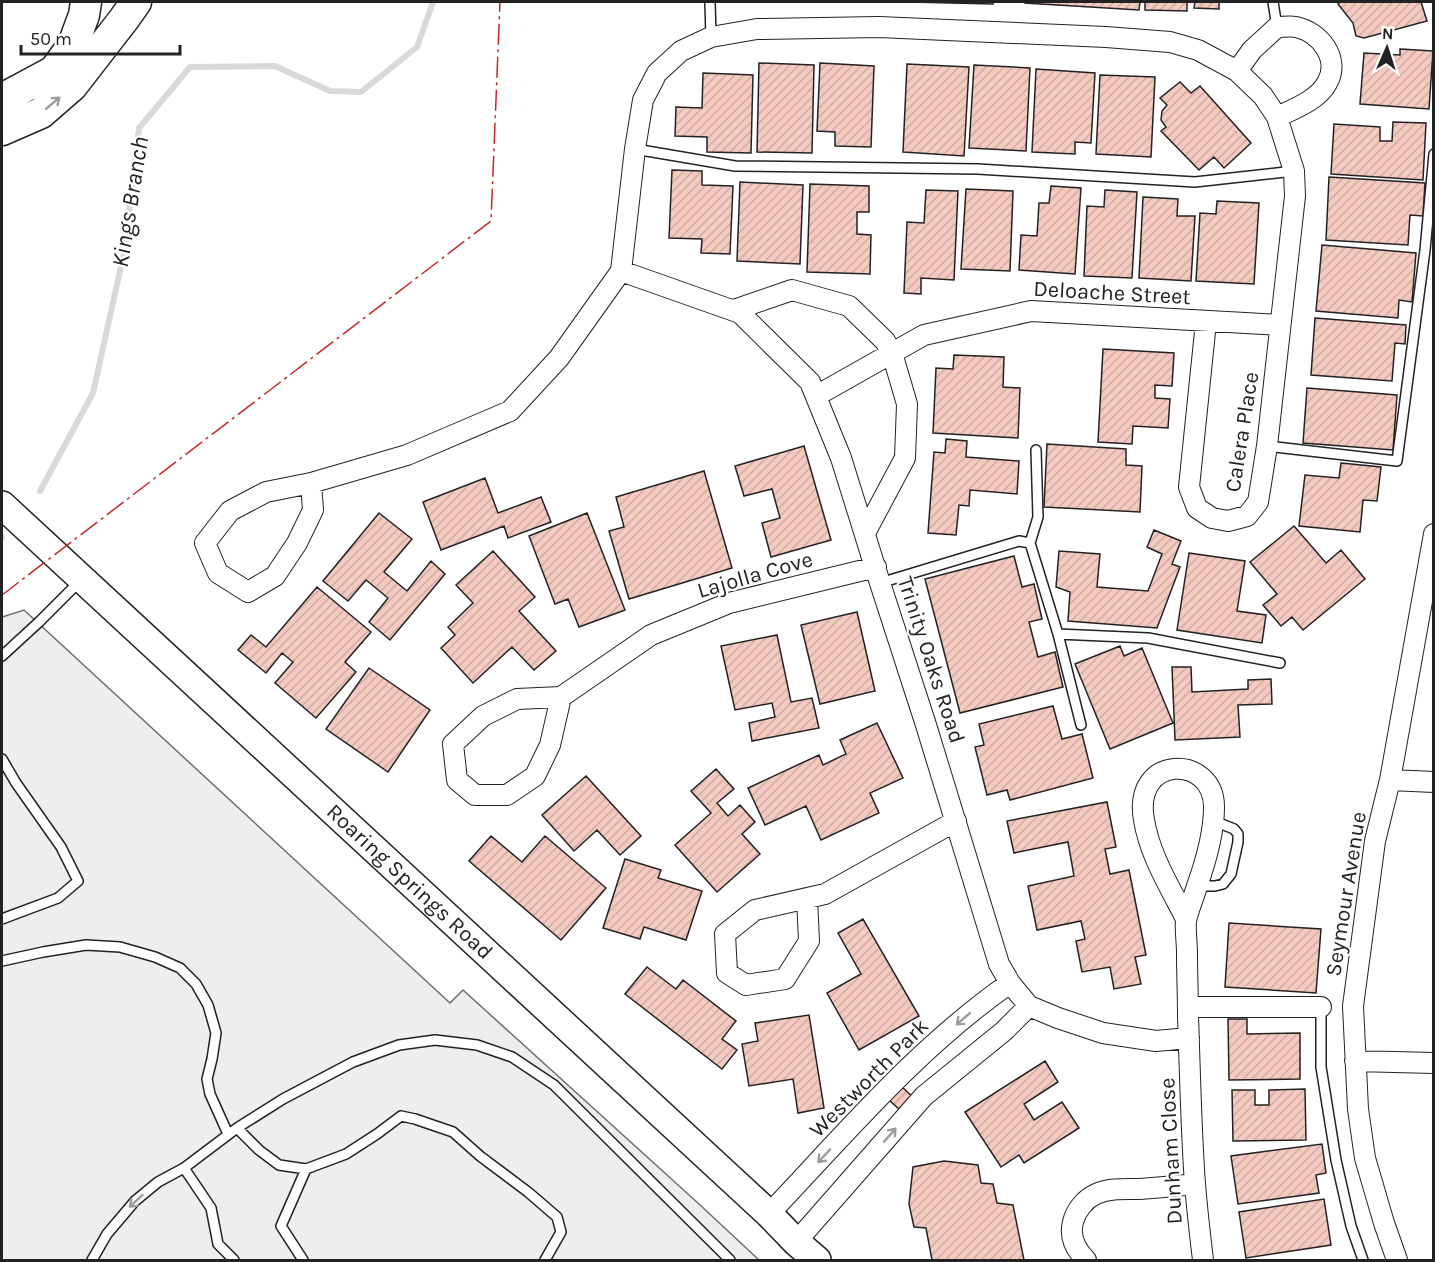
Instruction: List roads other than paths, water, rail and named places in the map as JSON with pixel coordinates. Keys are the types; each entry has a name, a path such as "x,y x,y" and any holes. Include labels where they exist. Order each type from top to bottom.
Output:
{"main road":[{"path":"2,99 54,71 73,45 84,15 86,2"},
{"path":"2,130 41,113 72,86 136,2"}],"street":[{"path":"311,483 313,510 297,543 275,576 248,592 218,573 205,543 230,511 266,492 311,483 407,455 510,411 559,358 621,271 634,149 643,100 657,73 681,51 711,37 757,29 879,27 1170,42 1198,50 1237,71 1263,96 1277,117 1315,96 1327,84 1331,72 1331,58 1324,43 1311,33 1296,27 1277,27 1252,50 1237,71"},
{"name":"Calera Place","path":"1206,322 1189,487 1197,508 1212,518 1228,521 1247,516 1258,502 1267,446 1295,196 1294,171 1277,117"},
{"name":"Trinity Oaks Road","path":"621,271 740,313 810,382 841,458 999,964 1010,983 1029,1006 1103,1033 1156,1041 1189,1038"},
{"path":"734,310 792,290 849,306 885,341 892,353 908,404 905,458 865,533"},
{"name":"Deloache Street","path":"816,396 924,335 1031,311 1280,325"},
{"name":"Roaring Springs Road","path":"2,505 817,1260"},
{"name":"Seymour Avenue","path":"1397,1260 1365,1158 1358,1109 1353,1006 1375,841 1390,780 1434,534"},
{"name":"Lajolla Cove","path":"561,697 651,635 729,603 878,575"},
{"path":"561,697 550,745 535,776 507,795 476,795 457,780 453,744 483,716 517,699 561,697"},
{"path":"1175,769 1186,769 1203,778 1213,794 1214,804 1214,821 1203,868 1186,919 1147,837 1142,800 1146,786 1155,776 1175,769"},
{"path":"1390,780 1434,782"},
{"path":"807,898 809,941 785,979 746,985 727,973 725,934 755,910 807,898 825,894 956,821"},
{"name":"Dunham Close","path":"1186,919 1195,1184 1203,1260"},
{"name":"Westworth Park","path":"769,1214 907,1069 982,1003 1010,983"},
{"path":"796,1242 924,1096 1004,1031 1029,1006"},
{"path":"1188,1007 1321,1006"},
{"path":"1356,1061 1434,1063"},
{"path":"1086,1260 1077,1251 1072,1239 1072,1225 1083,1203 1094,1194 1109,1190 1195,1184"}],"lane":[{"path":"710,2 711,37"},
{"path":"1273,2 1277,27"},
{"path":"634,149 735,166 978,169 1195,182 1294,171"},
{"path":"1267,446 1397,461 1425,250 1434,154"},
{"path":"1036,450 1038,517 1030,543 1058,634 1082,725"},
{"path":"878,575 1019,541 1030,543"},
{"path":"2,656 82,579"},
{"path":"1058,634 1148,638 1280,663"},
{"path":"2,759 61,847 78,881 58,898 2,919"},
{"path":"1197,886 1222,884 1231,874 1238,834 1227,825 1214,821"},
{"path":"2,961 87,945 120,948 155,957 180,968 196,984 208,1005 216,1033 207,1079 210,1094 228,1134"},
{"path":"1321,1006 1321,1067 1334,1149 1351,1226 1363,1260"},
{"path":"92,1260 107,1234 135,1201 158,1182 184,1168 237,1128 283,1099 353,1062 399,1045 435,1040 477,1045 512,1057 554,1085 725,1259"},
{"path":"237,1128 259,1150 279,1165 306,1169 346,1154 401,1116 453,1132 557,1217 561,1233 545,1260"},
{"path":"184,1168 211,1208 218,1244 234,1260"},
{"path":"303,1260 281,1226 306,1169"}],"waterway":[{"name":"Kings Branch","path":"40,491 93,393 125,248 139,128 190,67 275,66 330,91 361,92 417,47 433,2"}]}
